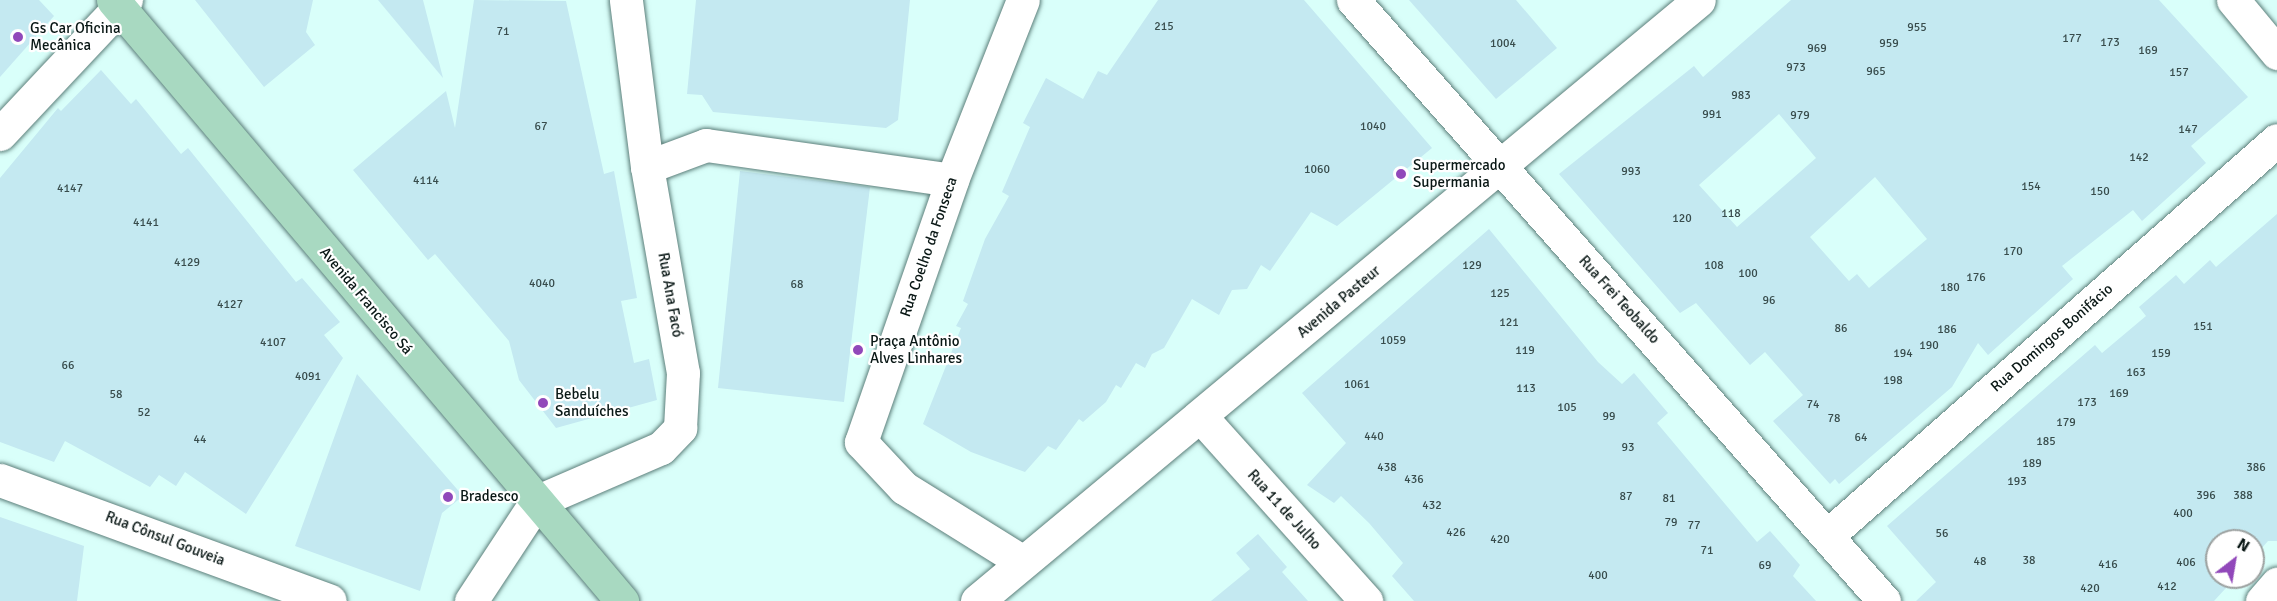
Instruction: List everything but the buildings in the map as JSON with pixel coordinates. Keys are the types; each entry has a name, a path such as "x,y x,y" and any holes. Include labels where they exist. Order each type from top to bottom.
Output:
{"main road":[{"name":"Avenida Francisco Sá","path":"119,2 536,502 622,601"}],"street":[{"name":"Rua Ana Facó","path":"536,502 661,448 680,428 683,373 647,167 626,0"},
{"name":"Rua Coelho da Fonseca","path":"1023,0 952,180 861,442 904,488 1023,562"},
{"name":"Rua Frei Teobaldo","path":"1353,0 1884,601"},
{"name":"Avenida Pasteur","path":"977,601 1202,418 1499,165 1699,0"},
{"path":"2233,0 2277,53"},
{"path":"0,134 119,2"},
{"name":"Rua Domingos Bonifácio","path":"1827,536 2277,140"},
{"path":"647,167 706,145 952,180"},
{"name":"Rua 11 de Julho","path":"1202,418 1366,601"},
{"name":"Rua Cônsul Gouveia","path":"0,480 330,601"},
{"path":"471,601 536,502"},
{"path":"2262,601 2277,584"}],"place":[{"name":"Gs Car Oficina Mecânica","path":"18,37"},
{"name":"Supermercado Supermania","path":"1401,174"},
{"name":"Praça Antônio Alves Linhares","path":"858,350"},
{"name":"Bebelu Sanduíches","path":"543,403"},
{"name":"Bradesco","path":"448,497"}]}
